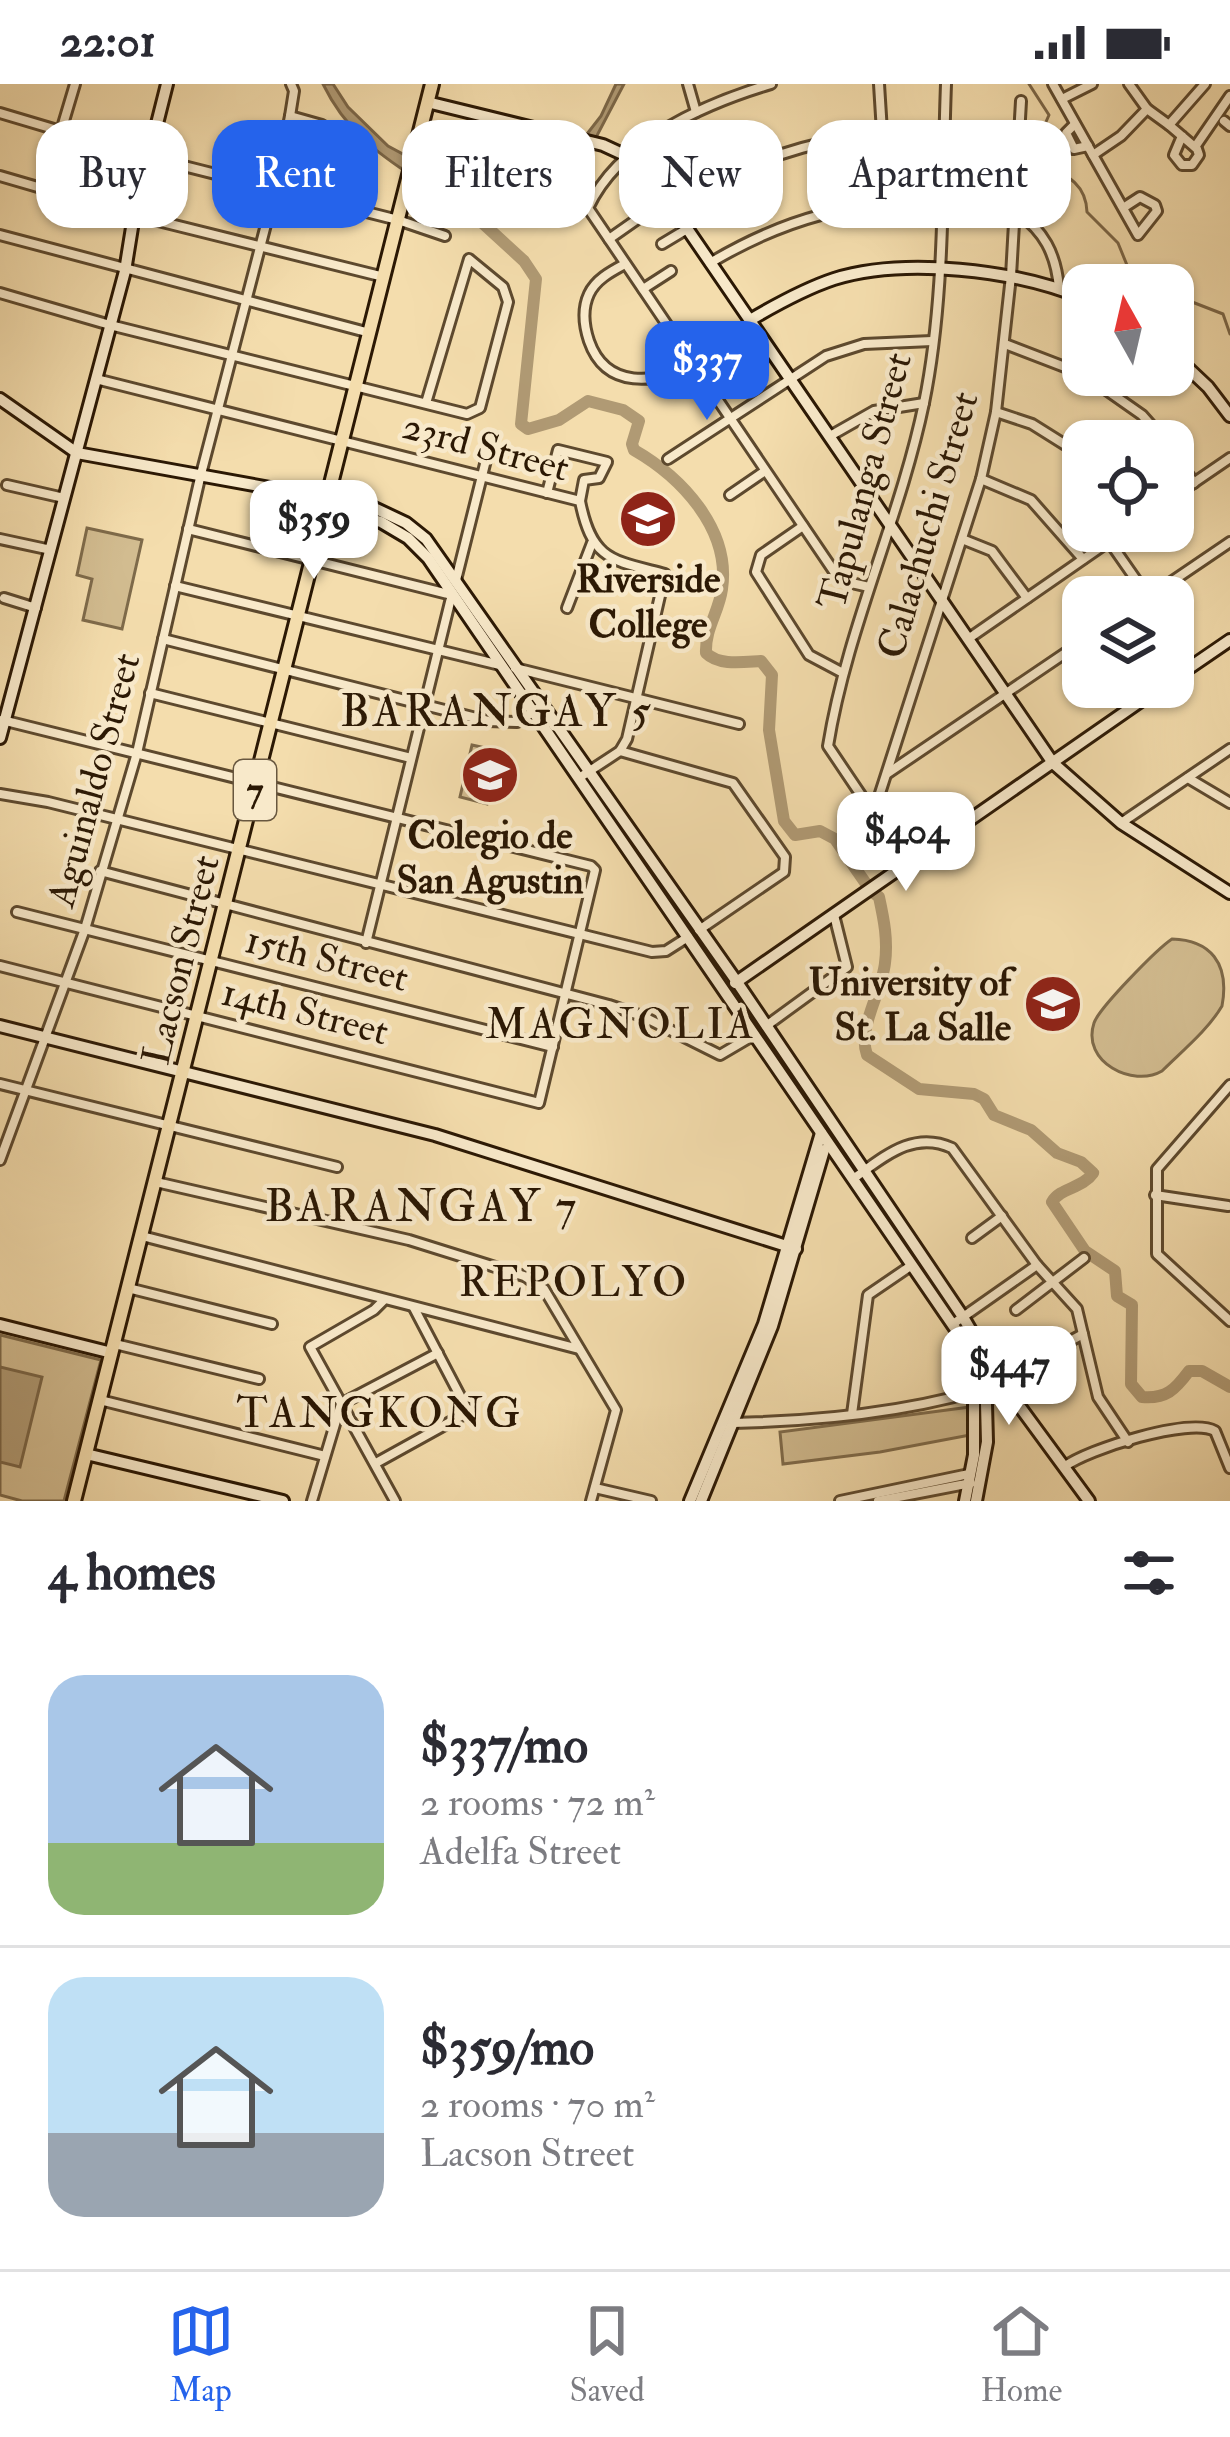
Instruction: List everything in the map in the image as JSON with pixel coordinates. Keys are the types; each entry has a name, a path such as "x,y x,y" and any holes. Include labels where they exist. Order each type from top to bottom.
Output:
{"main road":[{"name":"Lacson Street","path":"74,1501 432,84"}],"street":[{"path":"65,120 75,84"},
{"path":"158,120 167,84"},
{"name":"Aguinaldo Street","path":"289,120 291,84"},
{"path":"688,84 696,112"},
{"path":"684,120 770,84"},
{"path":"879,84 882,120"},
{"name":"Tapulanga Street","path":"944,120 946,84"},
{"path":"1053,84 1138,235 1157,211 1144,197 1123,208"},
{"path":"1061,99 1092,84"},
{"path":"1129,84 1147,109 1169,125 1182,136 1195,147 1198,155 1192,165 1177,161 1173,149 1182,136"},
{"path":"1169,125 1205,84"},
{"path":"1195,147 1230,97"},
{"name":"Calachuchi Street","path":"1020,120 1021,101"},
{"path":"427,102 578,136 619,153"},
{"path":"1075,124 1066,139 1074,149 1090,150 1121,136 1147,109"},
{"path":"0,113 36,123"},
{"path":"290,116 304,120"},
{"path":"619,168 588,208 836,574 869,587"},
{"path":"0,176 36,186"},
{"path":"378,215 445,236"},
{"path":"710,263 748,240 807,217"},
{"path":"0,738 132,228"},
{"path":"188,228 384,277"},
{"name":"Aguinaldo Street","path":"0,1160 86,929 136,753 264,228"},
{"path":"609,239 627,228"},
{"name":"Tapulanga Street","path":"873,816 828,746 843,673 924,403 939,228"},
{"name":"Calachuchi Street","path":"873,816 981,479 1005,344 1014,228"},
{"path":"1032,228 1048,243 1059,288"},
{"path":"662,244 687,229 1054,763 1121,823 1230,893"},
{"path":"0,235 370,333"},
{"path":"0,292 110,325 426,404 475,413 508,302 503,287 469,259 426,404"},
{"path":"626,264 600,280 589,294 584,314 593,352 607,368 625,379 658,379 690,360 694,338 704,328"},
{"path":"750,320 796,293 838,278 883,270 1011,276 1062,289"},
{"path":"643,289 670,271"},
{"path":"668,458 788,378 845,348 932,340"},
{"path":"1005,344 1062,366"},
{"path":"1194,374 1230,416"},
{"name":"23rd Street","path":"96,379 580,502 592,543"},
{"path":"1118,396 1144,420"},
{"path":"0,399 77,453 324,501 400,532 428,558 518,669 539,708 693,934 723,988 760,1030 859,1175 873,1209 912,1265 973,1333 985,1369 1000,1380"},
{"path":"829,437 874,411 924,403"},
{"path":"996,412 1031,424 1062,443"},
{"path":"365,943 491,436"},
{"path":"547,493 558,450 607,462 599,478 584,480 580,502"},
{"path":"1194,483 1230,458"},
{"path":"730,495 765,471"},
{"path":"981,479 1031,500 1083,559"},
{"path":"7,485 64,499"},
{"path":"803,526 760,555 756,572 809,655 843,673"},
{"path":"188,530 453,589 502,665 539,708"},
{"path":"0,539 52,550"},
{"path":"962,539 992,551 1027,598"},
{"path":"1180,576 1230,542"},
{"path":"568,608 592,543 611,560 665,574 627,740 620,751 584,775"},
{"path":"967,640 1093,552"},
{"path":"175,586 739,724"},
{"path":"4,598 37,608"},
{"path":"163,640 505,723 518,722 539,708"},
{"path":"1194,665 1230,640"},
{"path":"887,774 1062,655"},
{"path":"150,693 411,758"},
{"path":"723,988 1131,708"},
{"path":"2,720 591,866 595,874 553,1047"},
{"path":"1121,823 1230,749"},
{"path":"0,794 658,952 784,872 784,856 733,783 620,751"},
{"path":"1189,778 1230,803"},
{"path":"873,816 908,865"},
{"path":"100,871 565,992 642,1016 720,1055 847,967 834,915"},
{"name":"15th Street","path":"17,912 553,1047"},
{"path":"693,934 736,982 824,1137 885,1201 979,1353 1089,1501"},
{"name":"14th Street","path":"0,966 536,1102 541,1101 553,1047"},
{"path":"0,1026 435,1136 792,1248"},
{"path":"0,1084 337,1167"},
{"path":"1230,1085 1161,1161 1154,1179 1157,1254 1230,1321"},
{"path":"690,1501 768,1338 824,1137"},
{"path":"859,1175 899,1147 937,1141 959,1156 1036,1265 1077,1309 1099,1397 1128,1442"},
{"path":"155,1182 409,1240 512,1271 544,1289 613,1404 614,1421 591,1501"},
{"path":"1155,1195 1229,1203 1228,1217"},
{"path":"873,1209 885,1201"},
{"path":"972,1238 1002,1216"},
{"path":"142,1236 580,1350"},
{"path":"1016,1310 1084,1258"},
{"path":"852,1414 868,1295 912,1265"},
{"path":"958,1320 1036,1265"},
{"path":"128,1288 272,1324"},
{"path":"385,1299 310,1347 395,1501"},
{"path":"376,1463 465,1412 466,1404 413,1306"},
{"path":"0,1325 260,1379"},
{"path":"1052,1351 1084,1334"},
{"path":"312,1501 341,1405 438,1352"},
{"path":"976,1501 979,1353"},
{"path":"980,1390 985,1369"},
{"path":"730,1423 852,1414 980,1390 1000,1380"},
{"path":"100,1400 326,1456"},
{"path":"701,1501 730,1423"},
{"path":"1064,1466 1088,1452 1208,1426 1221,1439 1230,1468"},
{"path":"86,1454 283,1501"},
{"path":"844,1501 976,1478"},
{"path":"965,1501 976,1478"},
{"path":"595,1488 651,1501"},
{"path":"878,1501 889,1496"}],"shaded area":[{"path":"323,84 333,84 361,120 346,120"},
{"path":"616,84 624,84 595,139 595,124"},
{"path":"378,136 402,154 402,168 378,151"},
{"path":"87,528 142,540 122,629 83,620 92,579 77,575"},
{"path":"472,745 499,751 487,804 460,797"},
{"path":"1172,939 1197,944 1214,957 1223,978 1222,1006 1162,1071 1124,1074 1102,1060 1095,1049 1094,1023 1129,979"},
{"path":"0,1335 101,1360 64,1501 22,1501 0,1495"},
{"path":"0,1367 42,1377 20,1467 0,1462"},
{"path":"970,1407 970,1435 783,1464 780,1432"}],"waterway":[{"path":"1029,84 1049,115 1034,149 1038,161 1078,186 1087,212 1118,243 1131,275 1140,282 1170,280 1187,300 1223,314 1230,334"},
{"path":"488,228 536,279 521,424 528,429 559,420 588,401 623,410 639,421 634,450 685,490 719,546 722,589 706,653 724,662 761,661 772,675 769,730 784,821 795,835 820,831 835,839 869,888"},
{"path":"874,893 879,897 886,955 865,1033 867,1055 919,1089 984,1099 994,1115 1031,1130 1057,1153 1081,1162 1093,1173 1052,1202 1085,1251 1115,1271 1117,1296 1132,1305 1131,1384 1142,1397 1169,1392 1189,1371 1202,1371 1230,1387"}],"place":[{"name":"Riverside College","path":"648,519"},
{"name":"Colegio de San Agustin","path":"490,775"},
{"name":"University of St. La Salle","path":"1053,1004"}],"district":[{"name":"BARANGAY 5","path":"497,712"},
{"name":"MAGNOLIA","path":"621,1025"},
{"name":"BARANGAY 7","path":"422,1207"},
{"name":"REPOLYO","path":"574,1283"},
{"name":"TANGKONG","path":"380,1414"}]}
